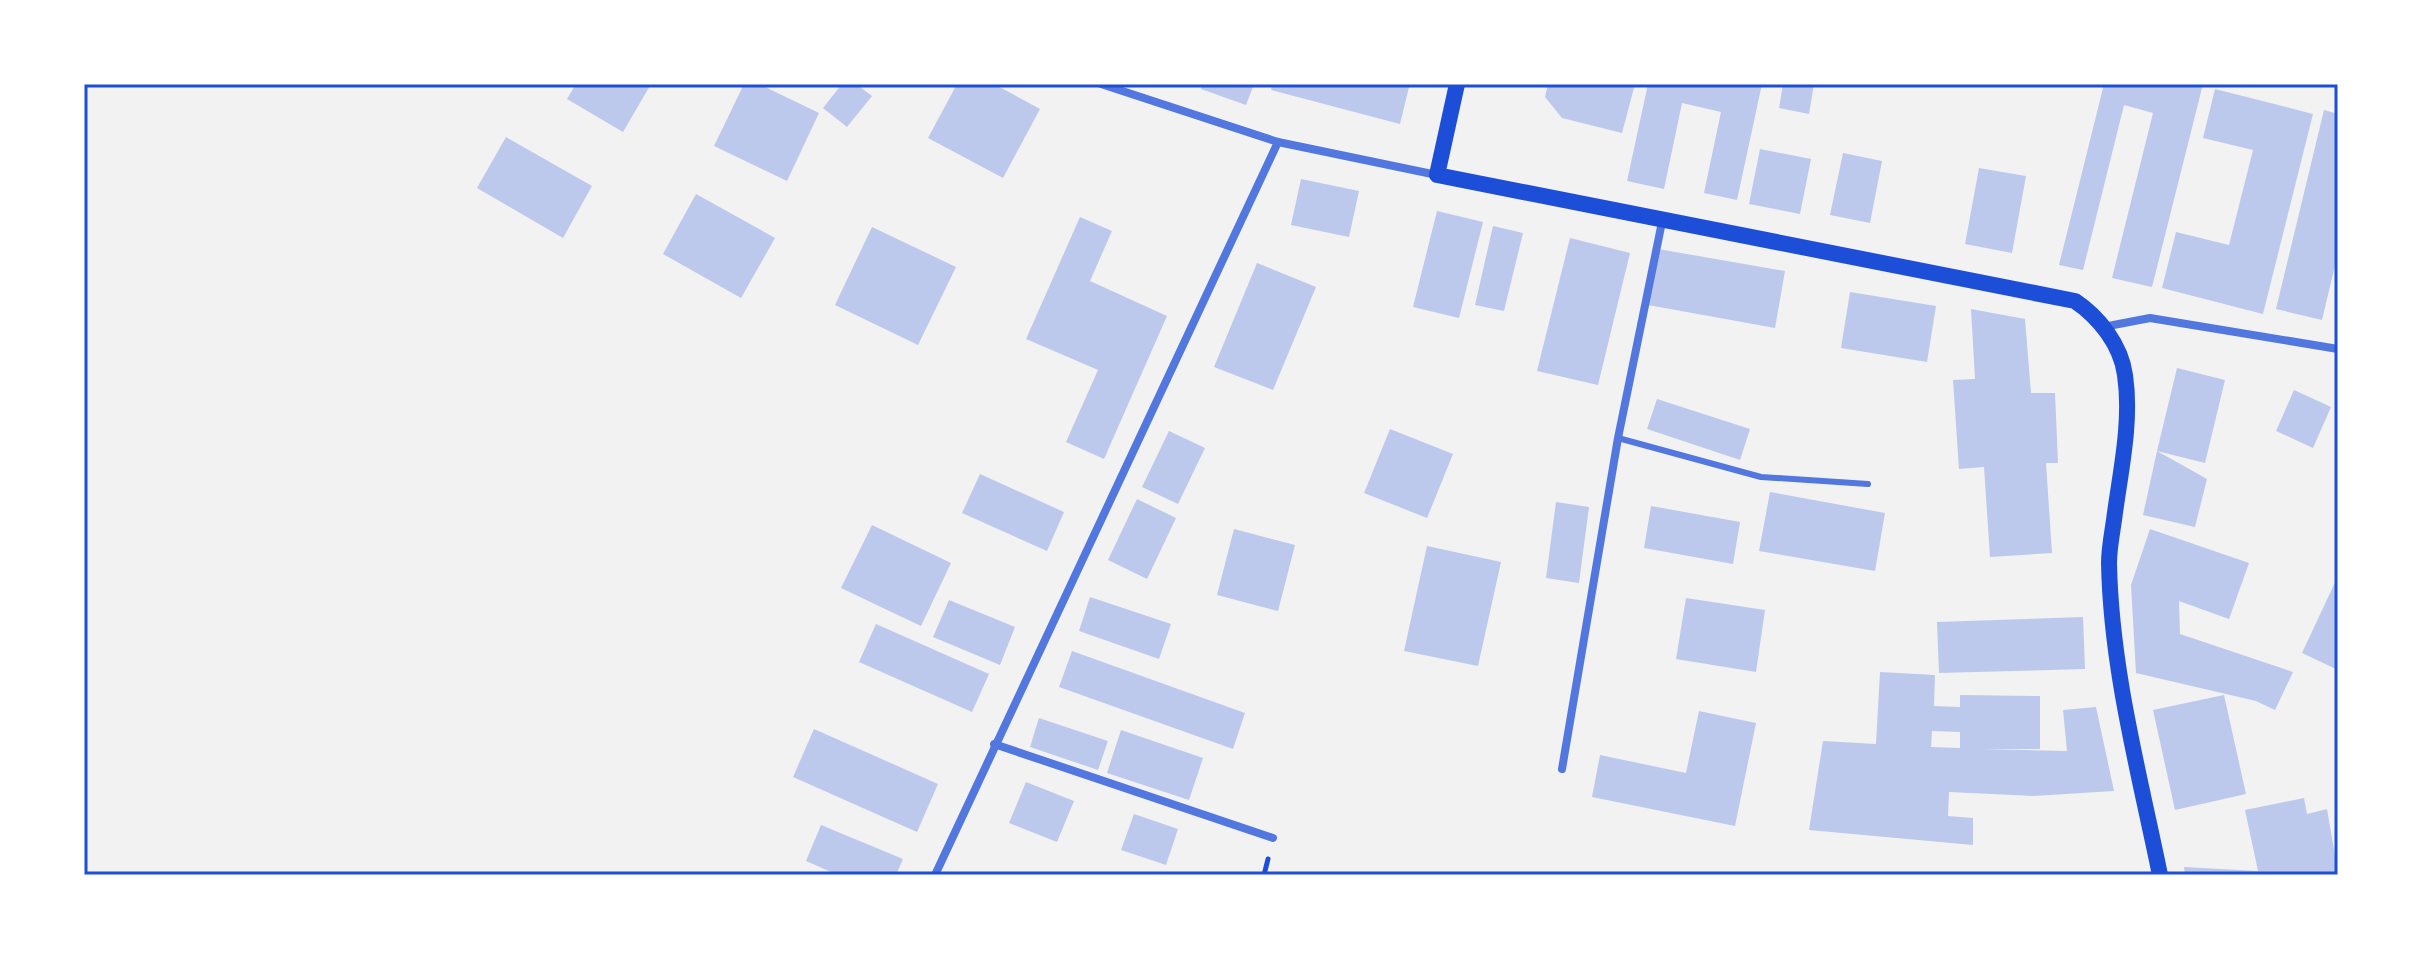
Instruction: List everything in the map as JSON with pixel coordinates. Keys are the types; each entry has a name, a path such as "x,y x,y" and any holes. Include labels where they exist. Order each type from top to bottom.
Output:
{"main road":[{"path":"1457,84 1437,175 1662,222 2075,301 2089,310 2119,353 2122,364 2127,422 2109,557 2110,609 2121,691 2160,875"}],"street":[{"path":"1101,84 1278,142 1437,175"},
{"path":"935,875 1278,142"},
{"path":"1562,769 1618,438 1662,222"},
{"path":"2103,327 2150,318 2338,349"},
{"path":"994,744 1273,838"}],"lane":[{"path":"1618,438 1761,477 1868,484"}],"building":[{"path":"576,84 651,84 623,132 567,99"},
{"path":"744,84 759,84 819,113 787,181 714,146"},
{"path":"842,84 856,84 872,96 847,127 823,108"},
{"path":"957,84 994,84 1040,109 1003,178 928,138"},
{"path":"1203,84 1254,84 1246,105 1201,89"},
{"path":"1272,84 1399,84 1409,87 1400,124 1271,90"},
{"path":"1548,84 1635,84 1622,133 1562,118 1545,97"},
{"path":"1648,84 1762,84 1737,200 1704,193 1721,112 1682,103 1664,189 1627,181"},
{"path":"1783,84 1814,84 1809,114 1779,108"},
{"path":"2104,84 2203,84 2152,287 2112,278 2153,113 2124,105 2083,270 2059,265"},
{"path":"2215,89 2313,114 2263,314 2162,288 2176,232 2229,245 2253,150 2203,138"},
{"path":"2324,110 2338,114 2338,253 2322,320 2276,309"},
{"path":"506,137 592,186 563,238 477,188"},
{"path":"1760,149 1811,159 1800,214 1749,204"},
{"path":"1843,153 1882,161 1870,223 1830,215"},
{"path":"1979,168 2026,176 2012,253 1965,244"},
{"path":"1301,179 1359,191 1349,237 1291,225"},
{"path":"696,194 775,238 741,298 663,254"},
{"path":"1437,211 1483,222 1459,318 1413,307"},
{"path":"1080,217 1112,231 1090,281 1167,316 1104,459 1066,442 1098,370 1026,339"},
{"path":"1493,226 1523,233 1504,311 1475,305"},
{"path":"872,227 956,267 918,345 835,305"},
{"path":"1570,238 1630,253 1598,385 1537,371"},
{"path":"1658,249 1785,271 1775,328 1648,305"},
{"path":"1257,263 1316,287 1273,390 1214,367"},
{"path":"1850,292 1936,306 1927,362 1841,348"},
{"path":"1971,309 2025,319 2031,393 2055,393 2058,463 2046,463 2052,553 1990,557 1984,467 1959,469 1953,380 1975,379"},
{"path":"2177,368 2225,380 2205,463 2157,451"},
{"path":"2294,390 2331,407 2313,448 2276,431"},
{"path":"1657,399 1750,429 1740,460 1647,429"},
{"path":"1390,429 1453,454 1427,518 1364,493"},
{"path":"1169,431 1205,448 1178,504 1142,487"},
{"path":"2157,451 2207,479 2195,527 2143,515"},
{"path":"980,474 1064,512 1047,551 962,513"},
{"path":"1770,492 1885,513 1875,571 1759,551"},
{"path":"1137,499 1176,518 1147,579 1108,560"},
{"path":"1556,502 1589,507 1579,583 1546,578"},
{"path":"1651,506 1740,522 1733,564 1644,548"},
{"path":"872,525 951,563 921,626 841,588"},
{"path":"1234,529 1295,545 1278,611 1217,595"},
{"path":"2150,529 2249,563 2229,619 2179,601 2180,634 2293,672 2275,710 2256,701 2136,673 2131,585"},
{"path":"1427,546 1501,562 1478,666 1404,651"},
{"path":"2338,576 2338,670 2302,653"},
{"path":"1090,597 1171,624 1159,659 1079,631"},
{"path":"1686,598 1765,610 1756,672 1676,659"},
{"path":"949,600 1015,627 1000,665 933,637"},
{"path":"2083,617 2085,669 1939,673 1937,622"},
{"path":"876,624 989,674 972,712 859,662"},
{"path":"1072,651 1245,713 1233,749 1059,687"},
{"path":"1880,672 1935,675 1934,706 1960,707 1960,695 2040,696 2040,749 1982,749 2067,751 2063,710 2096,707 2114,791 2034,796 1949,792 1948,816 1973,818 1973,845 1809,830 1823,741 1876,744","holes":["1932,731 1960,732 1960,748 1931,747"]},
{"path":"2224,695 2246,794 2175,810 2153,710"},
{"path":"1699,711 1756,723 1735,826 1592,797 1600,755 1686,773"},
{"path":"1039,718 1108,741 1098,770 1030,747"},
{"path":"814,729 938,784 917,832 793,777"},
{"path":"1121,730 1203,758 1189,800 1107,773"},
{"path":"1026,782 1074,801 1057,842 1009,823"},
{"path":"2304,798 2307,814 2327,809 2338,873 2185,875 2184,867 2258,871 2245,810"},
{"path":"1134,814 1178,829 1166,865 1121,850"},
{"path":"821,825 903,859 896,875 838,875 806,861"}]}
